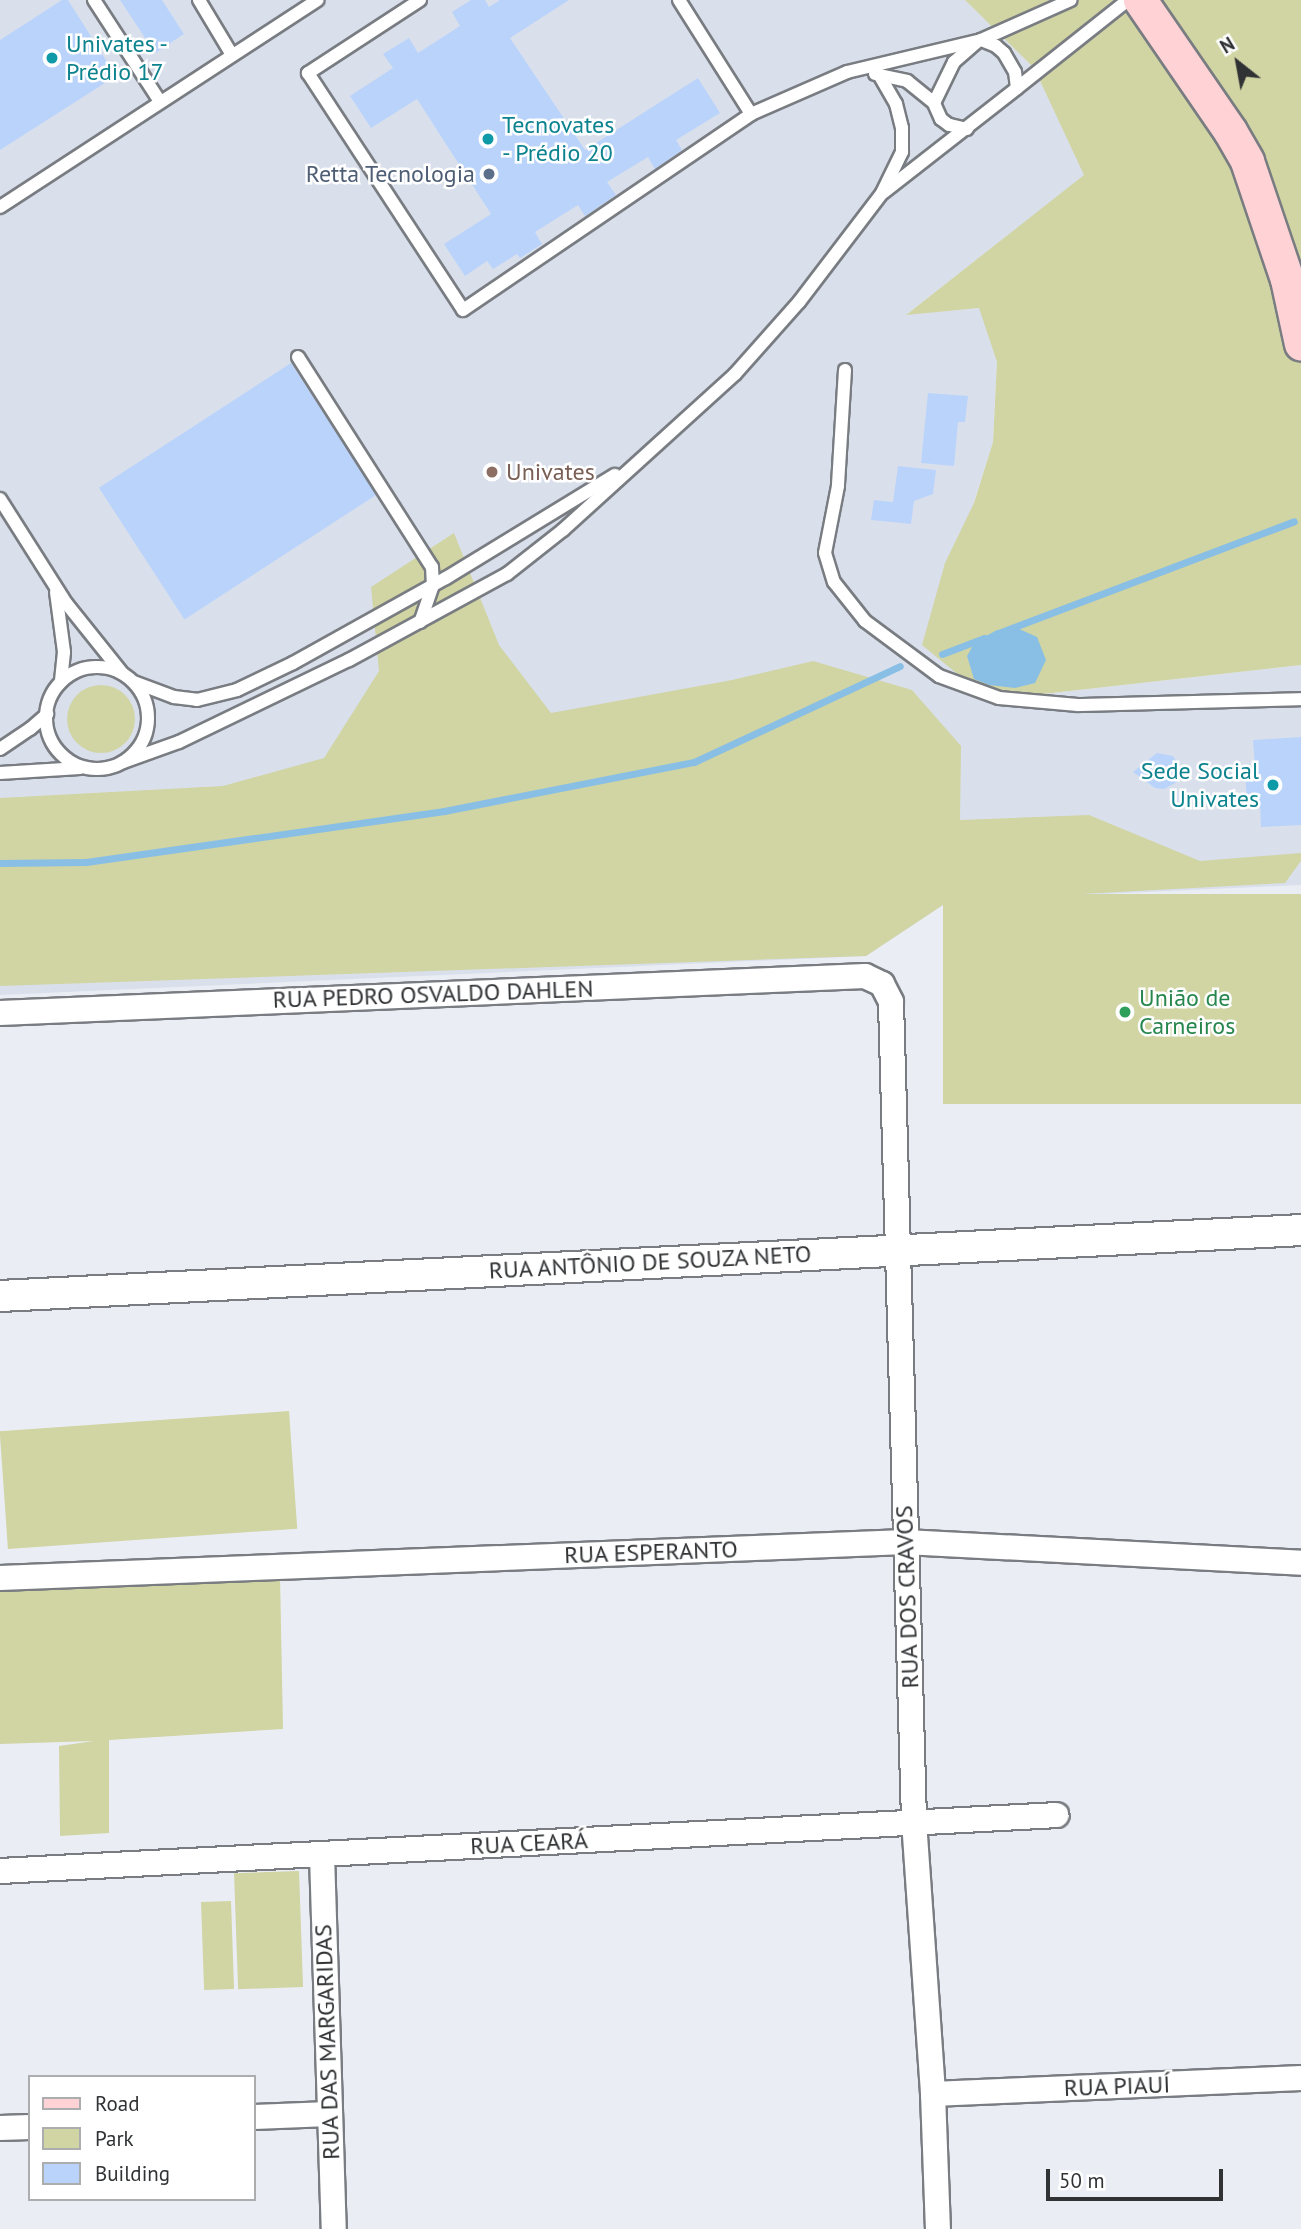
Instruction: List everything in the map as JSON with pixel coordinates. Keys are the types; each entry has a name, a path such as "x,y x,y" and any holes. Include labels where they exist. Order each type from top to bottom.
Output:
{"main road":[{"path":"1140,0 1230,131 1247,162 1287,279 1301,344"}],"street":[{"name":"RUA PEDRO OSVALDO DAHLEN","path":"0,1013 865,976"},
{"name":"RUA DOS CRAVOS","path":"865,976 881,984 891,1002 914,1821 933,2094 938,2229"},
{"name":"RUA ANTÔNIO DE SOUZA NETO","path":"0,1296 898,1248 1301,1230"},
{"name":"RUA ESPERANTO","path":"0,1578 905,1542 1301,1563"},
{"name":"RUA CEARÁ","path":"0,1871 1057,1815"},
{"name":"RUA DAS MARGARIDAS","path":"322,1856 334,2229"},
{"name":"RUA PIAUÍ","path":"933,2094 1301,2078"},
{"path":"256,2117 329,2114"},
{"path":"0,2128 28,2127"}],"lane":[{"path":"94,0 159,100"},
{"path":"200,0 232,55"},
{"path":"0,207 159,100 318,0"},
{"path":"420,0 308,73 463,310 751,114 847,72 981,40 1071,0"},
{"path":"679,0 751,114"},
{"path":"882,193 967,129 1128,0"},
{"path":"981,40 996,46 1003,53 1015,72 1017,88"},
{"path":"934,103 954,62 981,40"},
{"path":"847,72 879,74 906,81 934,103 941,119 949,125 967,129"},
{"path":"0,773 84,767 111,768 179,742 420,622 507,574 563,530 744,363 799,302 882,193 902,152 902,128 896,104 879,74"},
{"path":"298,357 432,567 433,585 420,622"},
{"path":"845,370 838,486 825,553 834,582 865,621 939,676 999,698 1079,705 1301,699"},
{"path":"84,767 61,755 48,732 47,714 53,693 61,682 72,674 97,667 174,697 197,700 237,690 293,663 433,585 640,460"},
{"path":"0,499 55,585 147,705 149,718 142,744 123,762"},
{"path":"55,585 64,652 61,682"},
{"path":"0,749 47,714"}],"shaded area":[{"name":"Univates","path":"0,0 965,0 1034,68 1085,175 907,314 980,308 997,362 993,442 974,502 1034,695 1301,665 1301,885 949,901 866,956 0,995"}],"green space":[{"path":"965,0 1301,0 1301,665 1034,695 971,685 922,645 945,563 974,503 993,442 997,362 979,308 906,315 1084,175 1034,68"},
{"path":"454,533 499,645 551,713 732,680 813,661 912,690 961,746 960,820 1089,815 1200,861 1301,853 1301,861 1285,883 949,901 866,956 0,986 0,798 223,786 324,758 379,671 371,587"},
{"path":"108,685 129,700 135,712 133,732 125,743 108,753 94,753 77,743 69,732 67,712 77,695 88,687"},
{"name":"União de Carneiros","path":"943,894 1301,894 1301,1104 943,1104"},
{"path":"289,1411 297,1529 8,1549 0,1431"},
{"path":"280,1576 283,1729 109,1740 109,1833 60,1836 59,1746 94,1741 0,1744 0,1589"},
{"path":"299,1871 303,1987 238,1989 234,1873"},
{"path":"231,1901 234,1989 204,1990 201,1902"}],"water":[{"path":"1017,628 1037,637 1046,660 1035,683 1015,688 989,685 974,679 967,656 975,642 997,630"}],"building":[{"name":"Univates - Prédio 17","path":"62,0 68,0 116,76 0,150 0,40"},
{"path":"120,0 162,0 184,34 155,53"},
{"path":"471,0 485,0 489,7 500,0 569,0 510,38 585,150 698,78 720,113 676,140 682,150 655,169 648,157 607,182 616,195 585,216 578,205 535,232 542,244 520,258 517,254 493,269 487,261 465,276 444,244 491,214 417,99 371,128 350,96 393,68 383,54 409,38 418,53 460,26 452,12"},
{"path":"291,363 377,495 184,619 99,488"},
{"path":"928,393 968,396 965,422 958,422 954,466 921,463"},
{"path":"898,466 936,470 933,494 914,501 911,524 871,520 874,500 893,502"},
{"name":"Sede Social Univates","path":"1301,737 1301,825 1261,827 1260,804 1247,805 1245,767 1255,766 1253,740"},
{"name":"Sede Social Univates","path":"1157,753 1173,756 1181,770 1177,782 1164,789 1155,788 1133,772"}],"waterway":[{"path":"1001,632 1294,521"},
{"path":"942,654 984,638"},
{"path":"0,863 86,862 444,811 694,762 900,666"}],"place":[{"name":"Univates - Prédio 17","path":"52,58"},
{"name":"Tecnovates - Prédio 20","path":"488,139"},
{"name":"Retta Tecnologia","path":"489,174"},
{"name":"Univates","path":"492,472"},
{"name":"Sede Social Univates","path":"1273,785"},
{"name":"União de Carneiros","path":"1125,1012"}]}
